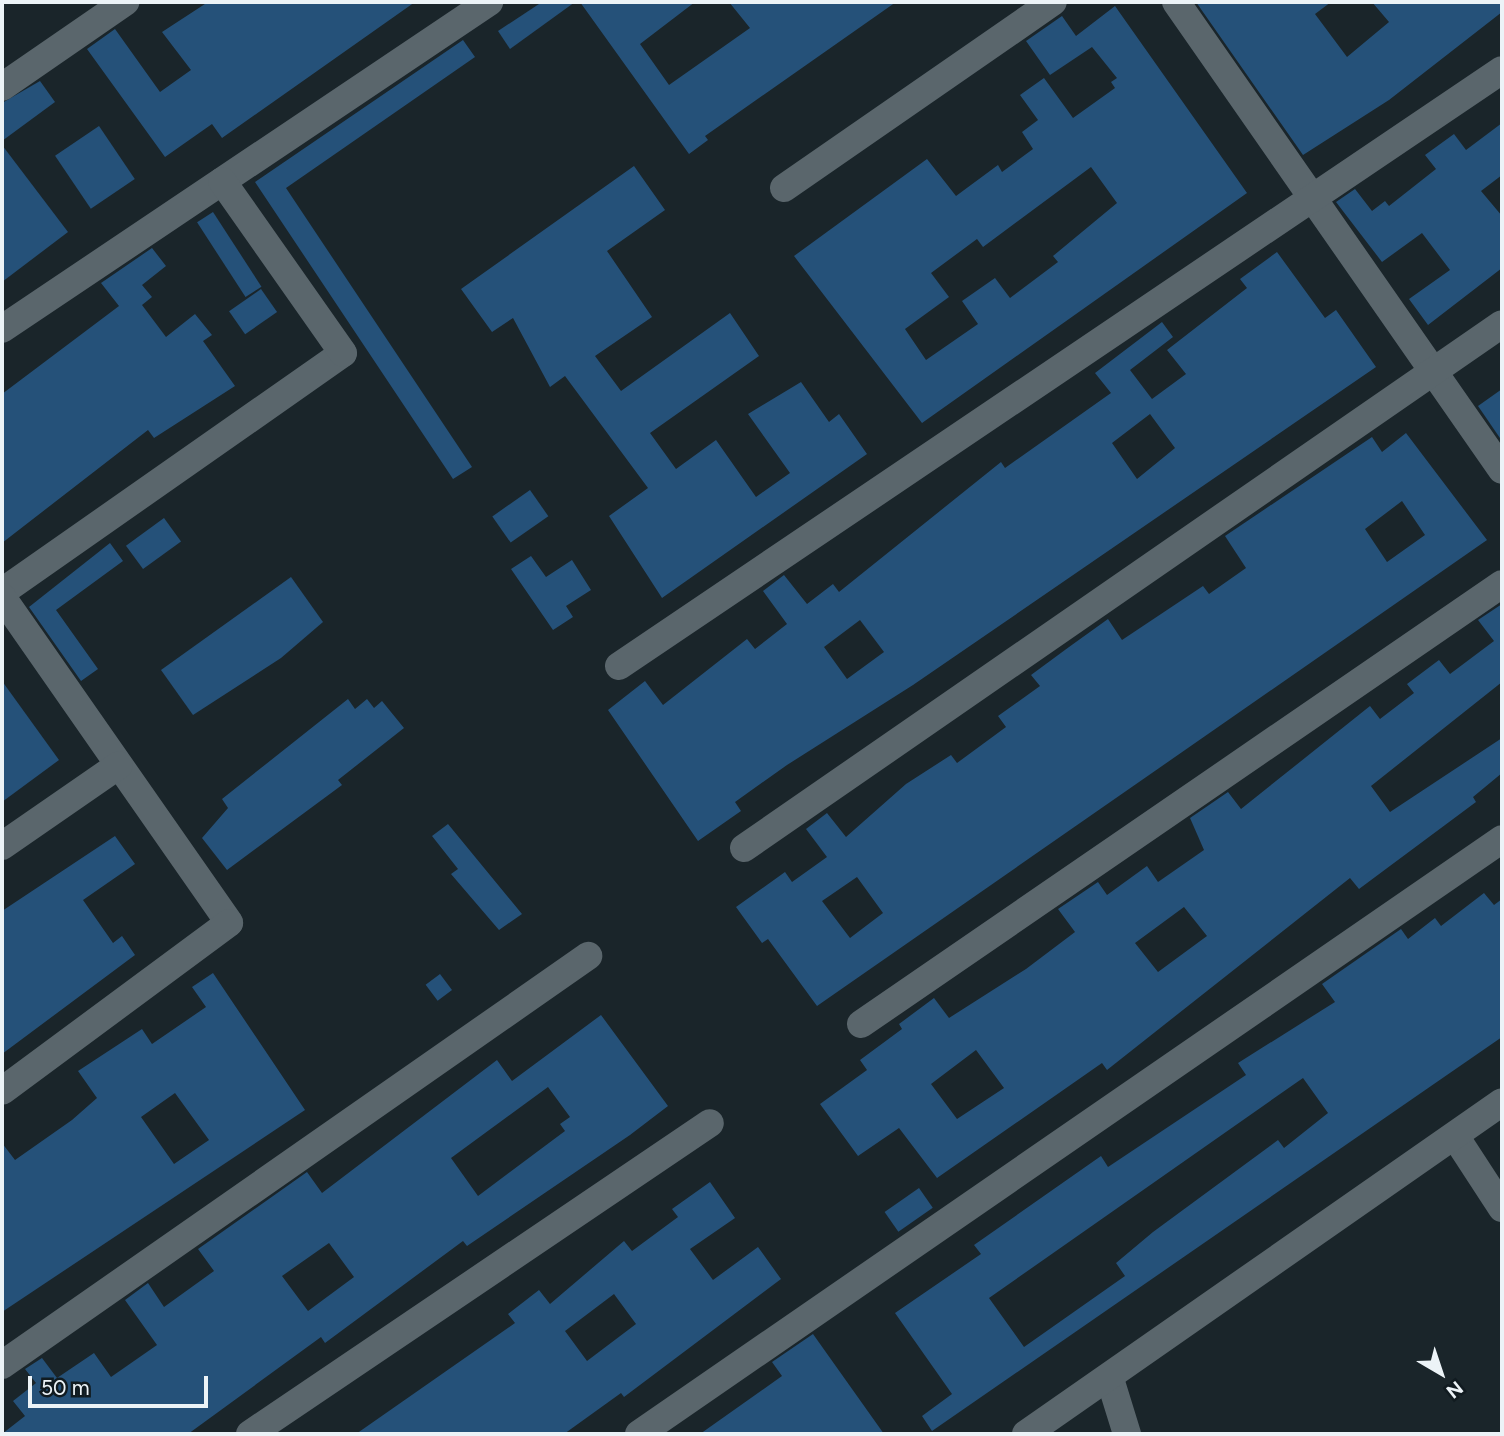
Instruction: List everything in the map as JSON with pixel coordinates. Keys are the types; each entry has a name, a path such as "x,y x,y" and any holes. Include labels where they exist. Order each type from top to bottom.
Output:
{"street":[{"path":"2,87 125,2"},
{"path":"2,329 488,2"},
{"path":"784,187 1053,2"},
{"path":"1176,2 1502,470"},
{"path":"618,666 1502,70"},
{"path":"2,1091 229,923 2,595 343,353 222,181"},
{"path":"744,848 1502,324"},
{"path":"861,1024 1502,584"},
{"path":"2,846 119,765"},
{"path":"639,1434 1502,839"},
{"path":"2,1365 588,956"},
{"path":"1026,1434 1110,1379 1502,1102"},
{"path":"250,1434 709,1123"},
{"path":"1455,1136 1502,1208"},
{"path":"1110,1379 1127,1434"}],"building":[{"path":"208,2 415,2 222,138 212,124 165,157 87,49 115,29 160,92 191,70 162,32"},
{"path":"542,2 575,2 510,49 498,31"},
{"path":"580,2 695,2 640,44 669,85 750,28 729,2 896,2 705,136 708,140 689,154"},
{"path":"1196,2 1331,2 1315,14 1347,57 1389,22 1372,2 1502,2 1502,12 1389,100 1303,155"},
{"path":"1115,6 1247,193 922,423 794,256 927,159 956,196 998,165 1002,172 1033,149 1022,132 1038,120 1020,95 1044,78 1073,118 1115,88 1111,82 1117,78 1092,47 1050,75 1026,41 1062,16 1076,36","holes":["1091,167 1117,203 1053,256 1058,262 1010,298 995,278 962,301 978,324 926,360 905,329 949,297 931,273 977,239 983,247"]},
{"path":"463,40 475,57 286,188 472,467 453,479 255,182"},
{"path":"40,81 55,102 2,141 2,103"},
{"path":"1502,123 1502,175 1481,191 1502,216 1502,268 1428,325 1409,299 1450,270 1422,233 1382,262 1336,202 1355,189 1372,211 1385,201 1389,206 1436,169 1425,155 1454,134 1466,150"},
{"path":"99,126 135,179 91,209 55,156"},
{"path":"2,145 68,232 2,282"},
{"path":"634,166 665,210 607,251 652,317 595,356 621,391 730,313 759,356 650,433 676,469 716,440 756,497 790,473 748,414 801,382 829,422 839,414 867,454 662,598 609,516 648,488 565,376 550,387 513,318 492,332 461,289"},
{"path":"213,212 261,287 246,297 197,222"},
{"path":"152,248 166,266 142,285 152,297 142,305 166,337 195,314 212,335 203,341 235,386 154,438 148,430 2,543 2,394 119,306 101,283"},
{"path":"1277,252 1325,318 1336,310 1376,367 913,685 787,765 735,802 741,811 698,841 608,710 645,681 663,705 747,639 755,649 787,624 763,591 784,575 807,604 833,584 839,592 1001,462 1005,468 1111,393 1095,373 1162,322 1173,337 1130,370 1152,399 1186,374 1167,350 1247,288 1240,279","holes":["1150,414 1175,448 1137,479 1112,443","860,620 884,652 847,679 824,647"]},
{"path":"261,289 277,312 245,334 229,311"},
{"path":"1502,389 1502,441 1478,406"},
{"path":"1406,433 1487,540 817,1006 768,939 762,943 736,907 785,872 792,882 827,857 806,829 827,813 846,837 906,784 951,755 957,763 1006,727 998,716 1040,686 1031,675 1069,647 1108,619 1122,640 1203,586 1209,594 1246,568 1225,536 1372,437 1382,452","holes":["1402,501 1425,535 1387,562 1365,529","857,877 883,913 850,938 822,901"]},
{"path":"530,490 548,516 511,543 492,516"},
{"path":"164,518 181,541 143,569 126,546"},
{"path":"110,543 123,561 56,610 98,669 81,681 29,607"},
{"path":"531,556 546,577 572,560 591,590 566,606 573,617 553,630 511,569"},
{"path":"291,577 323,622 281,658 193,715 161,670"},
{"path":"1502,604 1502,682 1371,786 1390,812 1502,738 1502,773 1473,797 1476,802 1359,889 1350,878 1107,1070 1102,1063 937,1178 899,1128 858,1156 820,1104 867,1070 860,1060 902,1029 899,1024 934,998 949,1018 1026,969 1075,932 1058,909 1098,882 1107,895 1147,866 1158,882 1204,850 1190,818 1228,792 1241,809 1370,706 1380,719 1414,693 1407,684 1439,660 1450,674 1494,641 1478,620","holes":["1184,907 1207,936 1158,972 1135,943","976,1050 1004,1088 957,1119 931,1084"]},
{"path":"2,681 59,760 2,802"},
{"path":"348,699 355,709 367,699 374,708 382,701 404,728 338,780 342,785 227,870 202,838 228,808 222,799"},
{"path":"448,824 522,914 499,930 451,874 458,869 432,836"},
{"path":"115,836 135,864 83,900 113,943 122,936 135,955 2,1054 2,911"},
{"path":"1484,893 1494,905 1502,899 1502,1037 932,1431 922,1416 952,1394 895,1313 981,1254 974,1245 1101,1156 1108,1167 1246,1075 1238,1063 1335,1002 1322,984 1401,929 1408,939 1435,918 1441,926","holes":["1303,1078 1328,1113 1284,1148 1278,1140 1153,1232 1116,1263 1125,1276 1024,1347 989,1298"]},
{"path":"213,973 305,1110 2,1312 2,1143 15,1160 72,1120 97,1098 78,1071 142,1029 152,1044 206,1007 192,987","holes":["175,1093 209,1140 174,1164 141,1117"]},
{"path":"440,974 452,990 438,1001 426,985"},
{"path":"601,1015 668,1106 467,1246 463,1241 325,1343 321,1337 188,1434 2,1434 25,1416 13,1401 36,1383 25,1369 42,1358 57,1378 94,1353 111,1377 157,1345 125,1300 148,1283 164,1307 214,1271 198,1249 307,1172 322,1193 497,1060 512,1081","holes":["548,1087 570,1117 560,1124 565,1131 478,1196 451,1158","329,1243 354,1277 308,1311 282,1276"]},
{"path":"710,1182 735,1218 690,1249 713,1280 758,1247 781,1279 624,1397 621,1393 564,1434 356,1434 515,1323 508,1314 539,1290 550,1304 624,1241 632,1251 678,1217 672,1209","holes":["614,1294 636,1324 587,1361 565,1331"]},
{"path":"919,1188 933,1208 898,1232 885,1212"},
{"path":"813,1334 884,1434 700,1434 782,1376 772,1362"}]}
